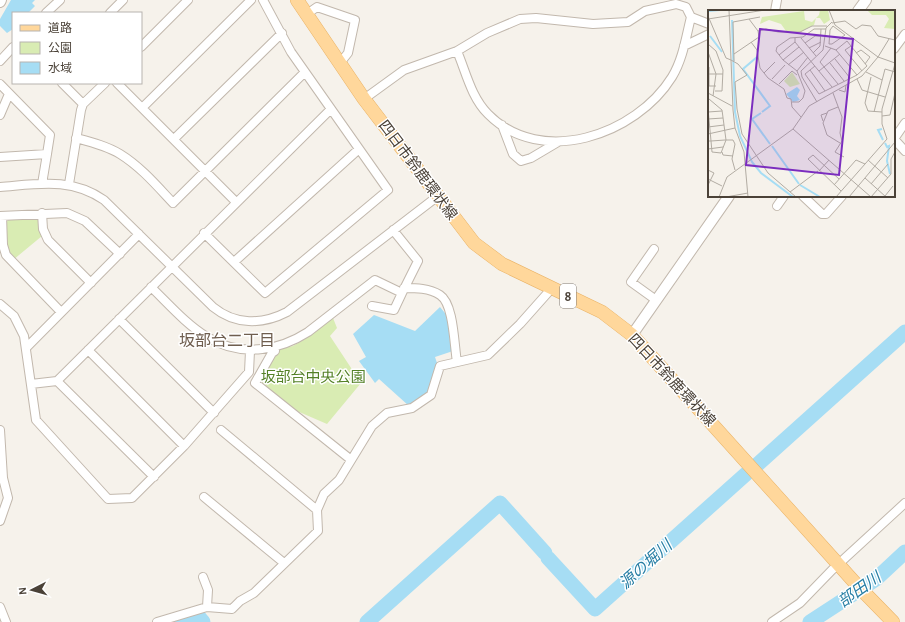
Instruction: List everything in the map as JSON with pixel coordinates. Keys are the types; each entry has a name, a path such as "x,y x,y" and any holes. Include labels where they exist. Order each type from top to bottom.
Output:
{"main road":[{"name":"四日市鈴鹿環状線","path":"297,0 364,99 474,243 502,264 602,312 632,335 856,584 893,622"}],"street":[{"path":"47,12 60,0"},
{"path":"111,12 123,0"},
{"path":"142,46 188,0"},
{"path":"142,108 251,0"},
{"path":"204,233 265,293 388,190 305,72 263,0"},
{"path":"775,10 777,0"},
{"path":"859,10 866,0"},
{"path":"364,99 404,70 457,51 499,27 523,18 593,24 628,22 645,11 676,4 686,7 691,17 676,70 668,82 647,106 635,115 603,133 560,141 536,140 502,126 488,114 479,102 457,51"},
{"path":"306,14 317,7 355,20 348,53 340,63"},
{"path":"691,17 708,24"},
{"path":"174,139 282,33"},
{"path":"684,46 708,34"},
{"path":"895,48 905,34"},
{"path":"0,61 12,48"},
{"path":"76,138 120,154 134,165 173,203 305,72"},
{"path":"0,84 50,135 42,184"},
{"path":"63,84 83,104"},
{"path":"69,184 83,104 103,84"},
{"path":"118,84 236,202"},
{"path":"0,115 9,94"},
{"path":"31,384 57,381 204,233 331,109"},
{"path":"895,136 905,123"},
{"path":"502,126 513,154 521,161 531,158 560,141"},
{"path":"895,139 905,151"},
{"path":"234,262 359,148"},
{"path":"0,157 47,154"},
{"path":"0,187 69,184 91,191 104,200 219,312 245,322 261,321 277,317 286,312 438,196"},
{"path":"632,335 728,197"},
{"path":"777,206 783,197"},
{"path":"804,197 822,214 826,214 841,197"},
{"path":"61,312 6,255 3,244 1,216 60,212 80,218 90,225 120,254"},
{"path":"42,213 43,229 48,240 91,283"},
{"path":"372,306 394,310 418,261 393,230"},
{"path":"27,347 139,234"},
{"path":"654,250 631,282 656,300"},
{"path":"151,287 195,330 210,340 231,348 250,351 289,343 308,332 375,280 403,290 425,289 441,295 452,315 453,342 457,362"},
{"path":"157,622 207,607 232,609 240,601 254,593 318,531 317,510 324,494 339,480 350,459 378,419 387,414 412,408 432,395 440,366 488,355 520,324 552,288"},
{"path":"0,304 10,312 22,330 27,347 36,420 108,499 132,498 184,446 249,372 250,351"},
{"path":"119,319 214,413"},
{"path":"275,347 275,351 255,383 350,459"},
{"path":"88,350 184,446"},
{"path":"57,381 154,477"},
{"path":"0,430 3,478 8,498 0,521"},
{"path":"221,430 317,510"},
{"path":"204,497 284,563"},
{"path":"772,622 800,603 905,502"},
{"path":"203,577 208,590 207,607"},
{"path":"0,608 6,622"}],"green space":[{"path":"36,217 40,221 42,236 13,260 4,235 8,220"},
{"name":"坂部台中央公園","path":"333,318 337,328 330,336 361,383 327,424 290,408 258,381 274,356 281,349 293,346 308,337"}],"water":[{"path":"11,0 35,0 32,3 35,6 29,12 12,12 12,30 7,33 0,26 0,19"},
{"path":"440,307 449,318 450,343 453,351 435,357 437,363 427,395 409,406 379,379 375,383 359,361 366,357 353,334 374,315 415,331"}],"waterway":[{"name":"源の堀川","path":"758,464 905,332"},
{"name":"源の堀川","path":"548,558 595,609 746,474"},
{"name":"源の堀川","path":"367,622 500,503 545,553"},
{"name":"部田川","path":"810,622 876,579 905,552"},
{"name":"源の堀川","path":"173,622 197,615 203,622"}],"district":[{"name":"坂部台二丁目","path":"227,340"}]}
